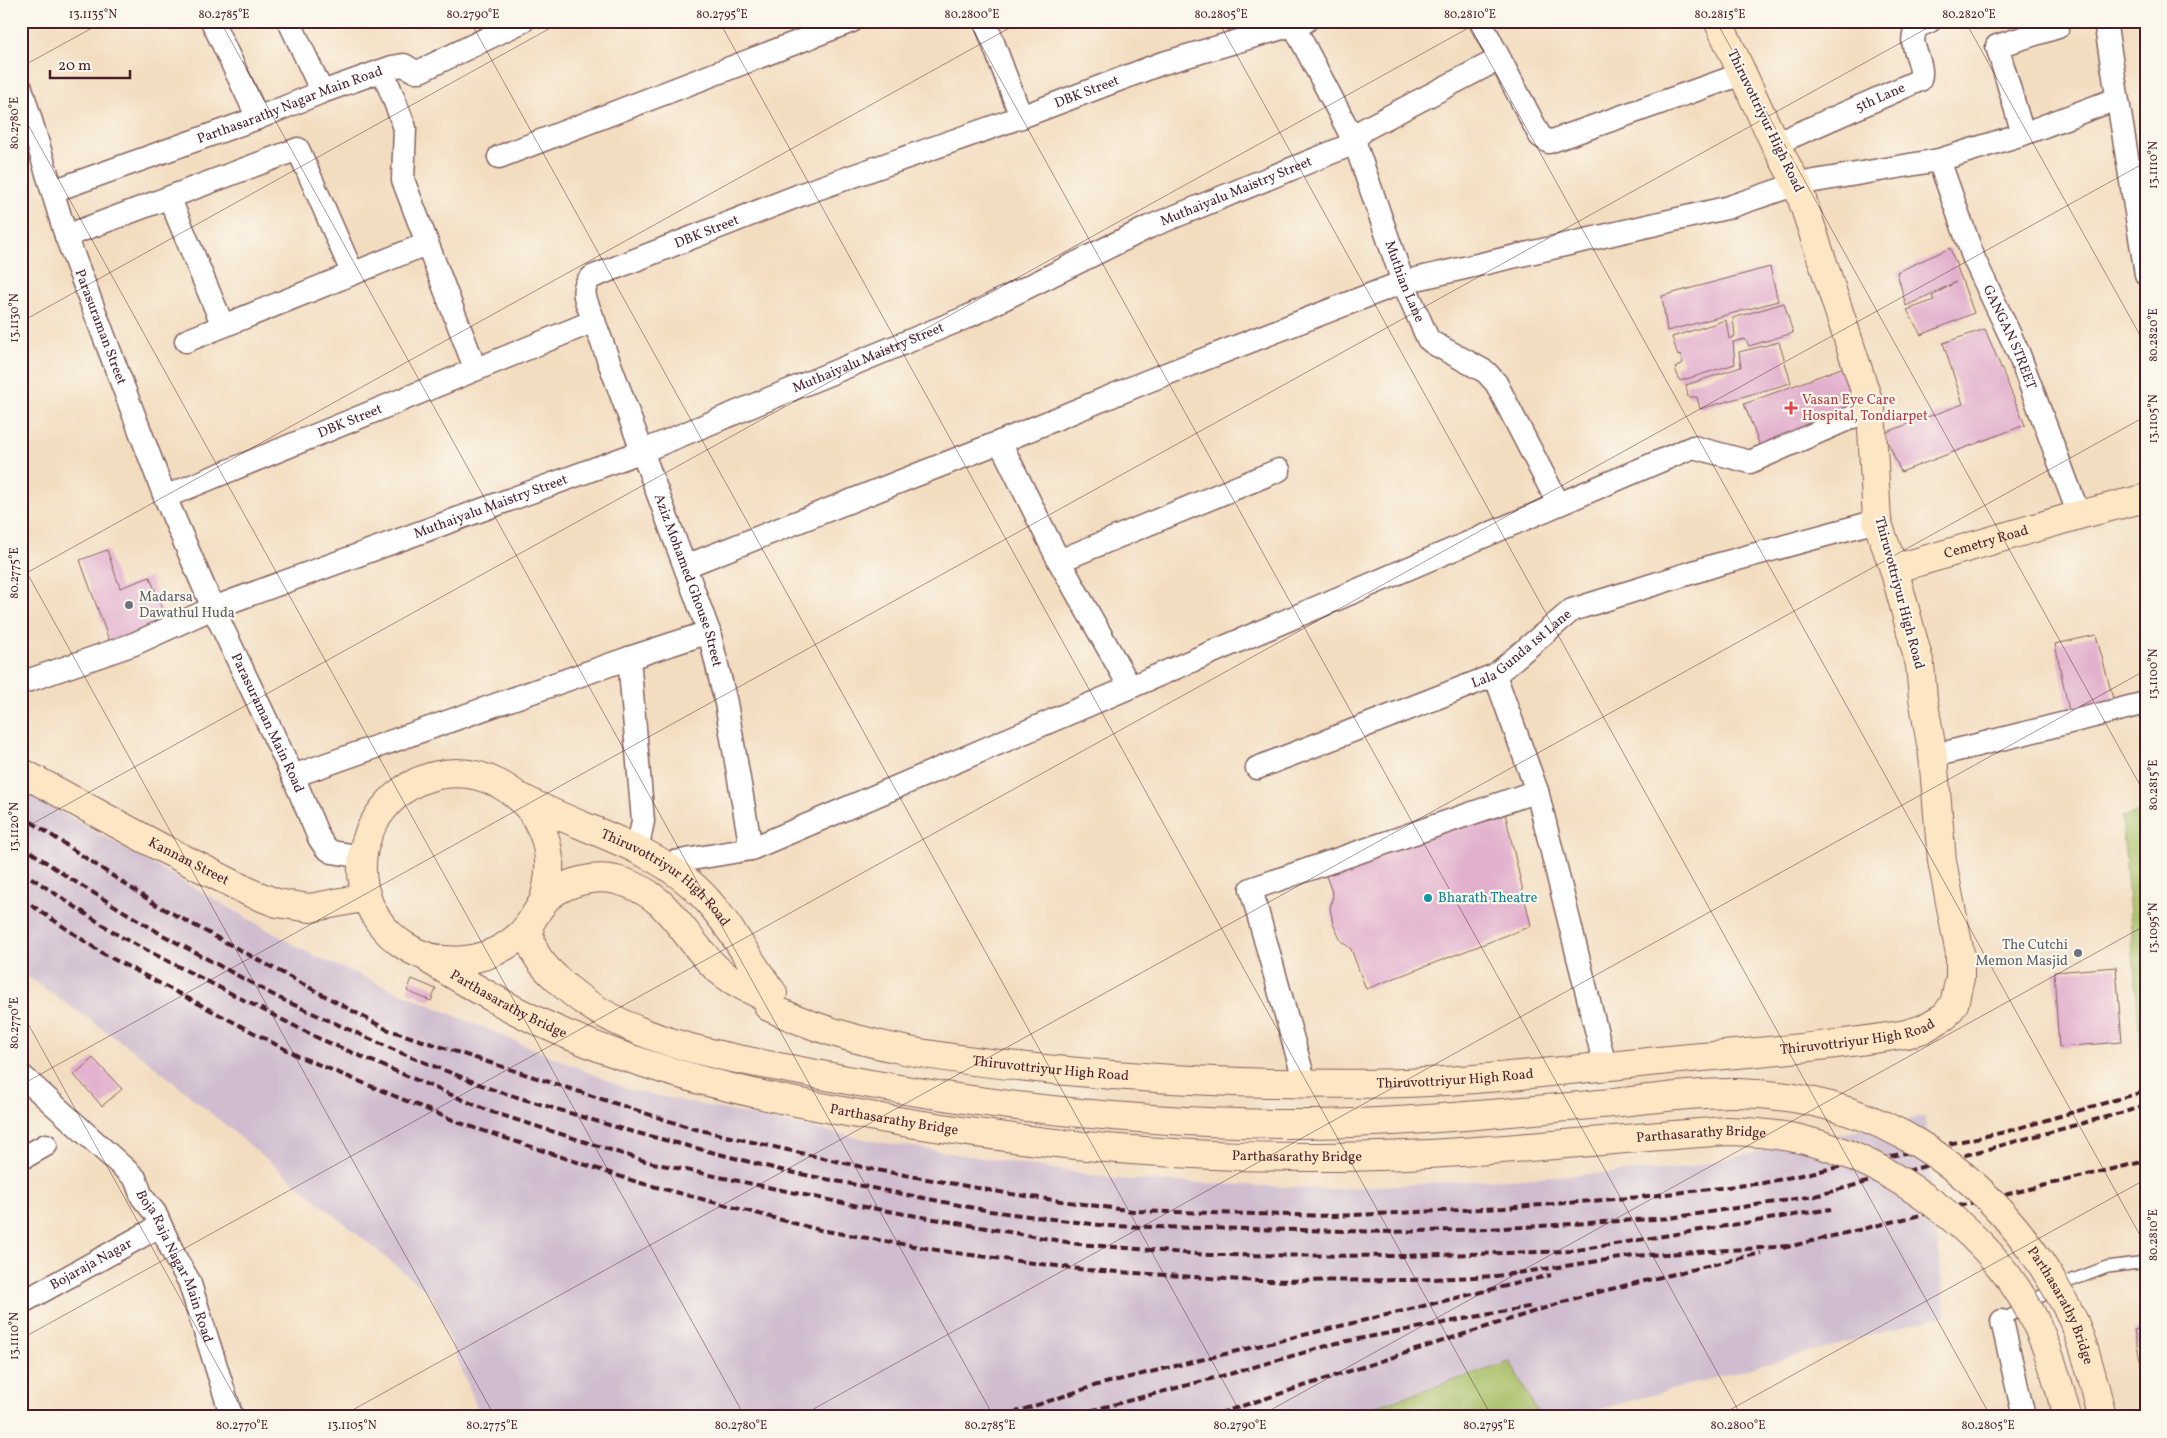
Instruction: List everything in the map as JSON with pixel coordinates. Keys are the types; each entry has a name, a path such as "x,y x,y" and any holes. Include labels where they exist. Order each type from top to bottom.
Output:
{"main road":[{"name":"Thiruvottriyur High Road","path":"769,1007 832,1032 902,1050 1076,1072 1162,1078 1304,1083 1446,1081 1880,1038 1923,1029 1945,1016 1954,1004 1958,994 1960,954 1942,860 1933,756 1923,698 1920,665 1894,568 1878,521 1871,409 1797,184 1742,74 1718,21"},
{"name":"Cemetry Road","path":"1894,568 2079,515 2146,498"},
{"name":"Kannan Street","path":"21,772 160,847 251,893 277,903 310,908 367,897"},
{"name":"Parthasarathy Bridge","path":"513,793 492,781 468,774 443,775 419,782 398,794 374,822 364,844 363,882 367,897 374,914 389,934 404,946 514,1009 591,1045 695,1080 913,1125 1124,1149 1254,1157 1397,1156 1728,1131 1762,1132 1804,1140 1835,1150 1893,1177 1953,1219 1986,1250 2002,1269 2030,1311 2055,1371 2066,1417"},
{"name":"Thiruvottriyur High Road","path":"513,793 637,850 662,864 693,886 708,901 773,993 769,1007"},
{"path":"420,954 449,960 480,958 512,942 536,915 549,881 548,844 531,810 513,793"},
{"name":"Thiruvottriyur High Road","path":"536,915 564,888 592,879 607,878 637,886 672,914 716,967 738,984 768,998 769,1007"},
{"name":"Parthasarathy Bridge","path":"536,915 529,938 532,949 541,964 582,1001 602,1013 660,1038 743,1060 892,1088 997,1102 1148,1118 1306,1124 1385,1122 1736,1093 1781,1097 1833,1107 1870,1120 1908,1138 1978,1186 2002,1211 2040,1261 2068,1310 2086,1356 2102,1417"}],"street":[{"path":"212,21 258,118"},
{"path":"290,21 322,92"},
{"name":"Parthasarathy Nagar Main Road","path":"53,191 383,71 404,65 414,71 420,71 492,28 523,21"},
{"path":"985,21 1022,117"},
{"path":"1480,21 1540,136 1549,142 1742,74"},
{"name":"5th Lane","path":"1776,144 1920,80 1921,64 1912,38 1918,26 1930,21"},
{"path":"2023,134 1997,46 2058,27 2057,21"},
{"path":"2105,21 2116,99 2146,274"},
{"path":"499,156 848,22"},
{"name":"DBK Street","path":"165,497 475,368 594,321 584,291 586,282 592,277 805,193 1022,117 1160,64 1300,24"},
{"name":"Muthian Lane","path":"1300,24 1355,143 1403,282 1428,339 1433,344 1486,372 1496,383 1558,503"},
{"name":"Muthaiyalu Maistry Street","path":"21,683 134,644 213,608 643,451 967,317 1149,227 1355,143 1357,137 1365,129 1499,59"},
{"path":"383,71 405,128 403,180 475,368"},
{"name":"Parasuraman Street","path":"21,88 66,236 165,497 193,563"},
{"path":"686,566 1000,442 1148,381 1403,282 1726,208 1797,184 1939,160 2023,134 2116,99"},
{"path":"66,236 170,199 298,149 352,272"},
{"name":"GANGAN STREET","path":"1939,160 1974,259 2018,352 2079,515"},
{"path":"170,199 222,326"},
{"path":"186,341 352,272 426,244"},
{"name":"Aziz Mohamed Ghouse Street","path":"594,321 709,632 726,702 751,849"},
{"path":"662,864 751,849 1693,447 1750,462 1871,409"},
{"path":"1000,442 1059,561 1130,687"},
{"path":"1059,561 1278,470"},
{"name":"Lala Gunda 1st Lane","path":"1257,768 1495,675 1572,610 1716,565 1878,521"},
{"name":"Parasuraman Main Road","path":"193,563 293,776 314,828 325,847 340,855 363,857"},
{"path":"293,776 629,658 709,632"},
{"path":"629,658 643,821 637,850"},
{"path":"1495,675 1537,791 1605,1066"},
{"path":"1933,756 2146,703"},
{"path":"1304,1083 1251,888 1537,791"},
{"name":"Boja Raja Nagar Main Road","path":"21,1075 135,1178 142,1197 155,1213 176,1260 189,1281 228,1415"},
{"path":"21,1158 46,1145"},
{"name":"Bojaraja Nagar","path":"21,1303 160,1226"},
{"path":"2002,1321 2024,1417"}],"lane":[{"path":"2002,1321 2057,1286 2107,1268 2146,1262"}],"shaded area":[{"path":"21,789 312,955 630,1090 874,1141 1116,1179 1328,1189 1678,1169 1925,1116 1945,1315 1572,1417 1540,1417 1510,1362 1343,1417 481,1417 432,1296 143,1057 21,972"}],"green space":[{"path":"2146,810 2146,1062 2142,1063 2122,817"},
{"path":"1510,1362 1540,1417 1343,1417"}],"building":[{"path":"1950,248 1974,313 1921,335 1907,310 1934,300 1932,296 1956,282 1906,306 1897,272"},
{"path":"1770,267 1778,301 1667,331 1662,296"},
{"path":"1784,303 1793,333 1749,346 1745,339 1733,342 1735,364 1680,381 1675,368 1683,363 1680,354 1678,356 1672,337 1726,320 1729,339 1735,336 1733,318"},
{"path":"1985,329 2025,425 1901,472 1884,433 1963,404 1943,343"},
{"path":"1779,342 1791,383 1700,409 1697,397 1688,397 1686,385 1741,367 1739,352"},
{"path":"1844,367 1859,409 1760,446 1744,404"},
{"name":"Madarsa Dawathul Huda","path":"107,550 120,588 150,577 167,623 110,643 80,560"},
{"path":"2096,635 2115,706 2070,716 2055,644"},
{"name":"Bharath Theatre","path":"1502,800 1531,926 1366,989 1351,949 1341,941 1333,924 1330,908 1333,895 1323,868"},
{"path":"2116,967 2122,1042 2059,1047 2054,972"},
{"path":"412,979 436,989 431,1001 407,991"},
{"path":"93,1058 122,1089 102,1106 74,1075"},
{"path":"2146,1328 2146,1364 2141,1365 2134,1330"}],"railway":[{"path":"21,815 155,904 386,1029 691,1128 871,1169 1011,1194 1133,1211 1333,1216 1504,1208 1640,1197 1763,1183 2005,1132 2146,1091"},
{"path":"21,845 69,878 161,934 279,998 401,1053 494,1090 622,1129 785,1171 990,1211 1107,1226 1390,1232 1489,1229 1670,1218 1815,1196 2146,1106"},
{"path":"21,871 121,937 318,1038 489,1111 648,1162 848,1204 1078,1244 1209,1255 1405,1256 1571,1251 1831,1209"},
{"path":"21,898 102,953 298,1056 460,1123 637,1182 820,1230 949,1252 1087,1270 1258,1281 1411,1280 1496,1276 1634,1256 1790,1246"},
{"path":"1783,1248 2146,1161"},
{"path":"1208,1417 1582,1296 1761,1253"},
{"path":"1001,1417 1097,1385 1551,1275"},
{"path":"1067,1417 1337,1343 1533,1306"}],"place":[{"name":"Vasan Eye Care Hospital, Tondiarpet","path":"1791,408"},
{"name":"Madarsa Dawathul Huda","path":"129,605"},
{"name":"Bharath Theatre","path":"1428,898"},
{"name":"The Cutchi Memon Masjid","path":"2078,953"}]}
